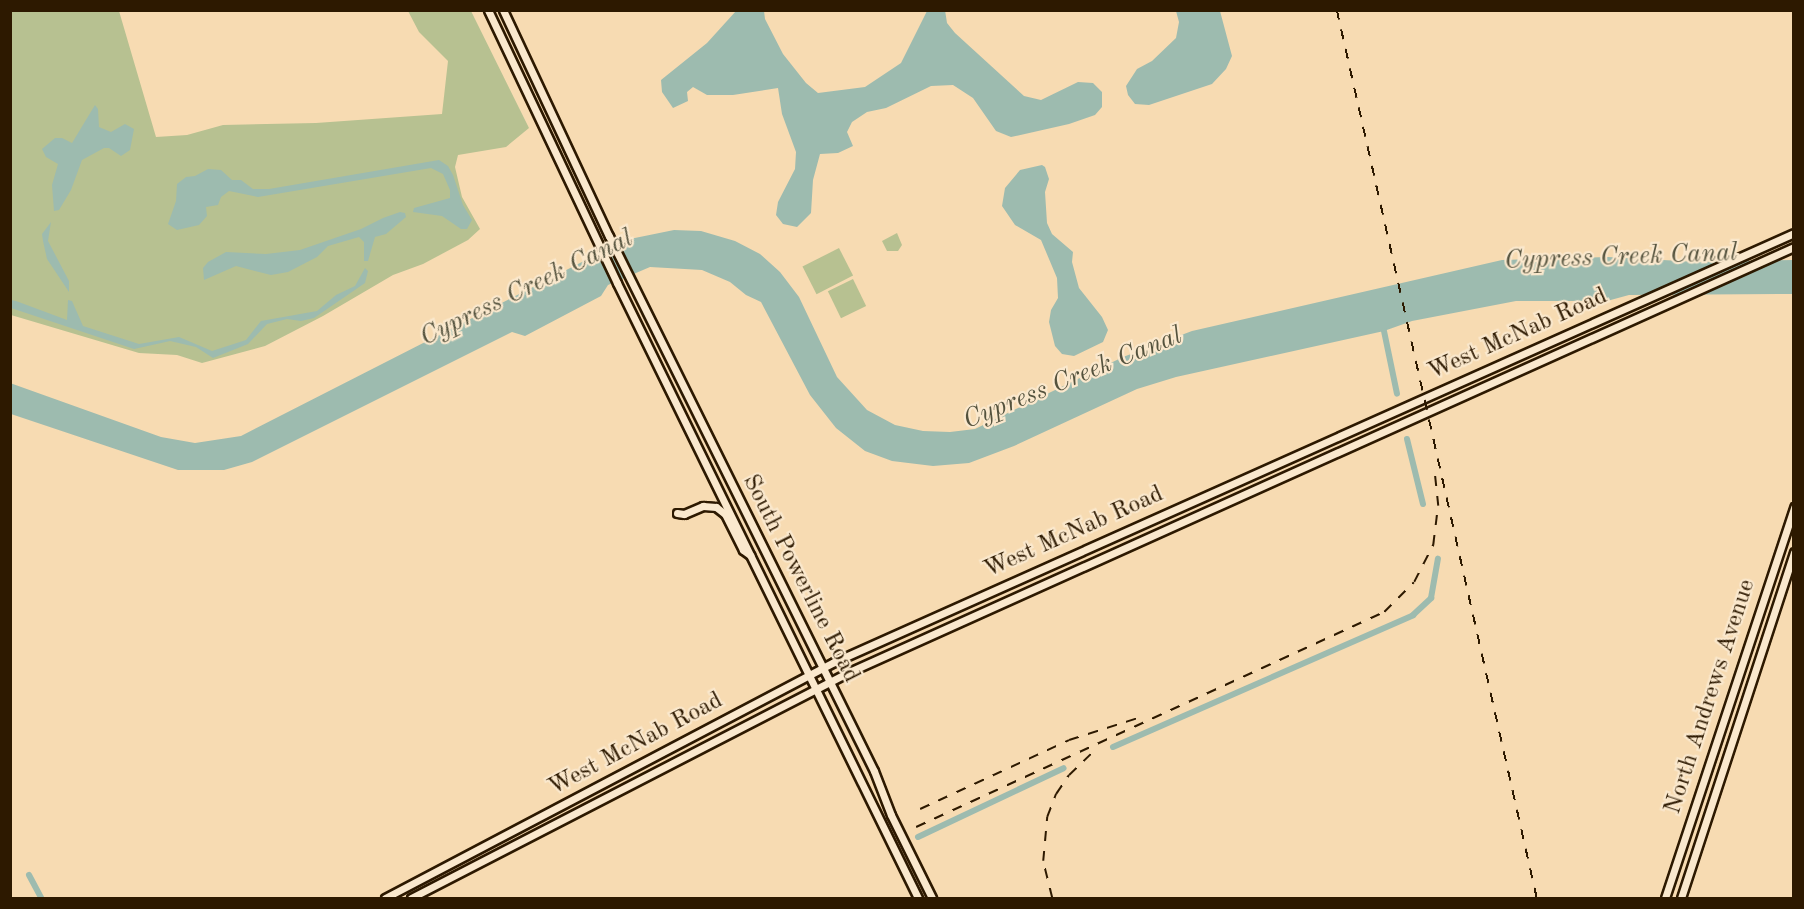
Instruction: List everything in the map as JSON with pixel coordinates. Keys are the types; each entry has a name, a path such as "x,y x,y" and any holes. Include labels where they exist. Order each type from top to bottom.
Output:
{"main road":[{"name":"South Powerline Road","path":"488,10 617,284 753,557 918,898"},
{"name":"South Powerline Road","path":"503,10 609,236 824,668 932,898"},
{"name":"West McNab Road","path":"385,898 824,668 1793,235"},
{"name":"West McNab Road","path":"411,898 830,681 1794,247"},
{"path":"1377,420 1382,431"},
{"path":"677,513 684,514 703,506 716,507 725,514 743,550 753,557"},
{"name":"North Andrews Avenue","path":"1665,898 1794,507"},
{"name":"North Andrews Avenue","path":"1681,898 1794,552"}],"green space":[{"path":"10,11 119,11 156,137 187,135 223,125 316,123 442,114 448,61 419,32 408,11 471,11 529,128 506,147 458,155 455,167 462,197 480,229 468,240 423,264 393,275 323,316 265,346 202,363 177,355 139,353 11,315"},
{"path":"897,233 902,245 898,251 887,251 882,241"},
{"path":"839,248 853,276 817,294 802,267"},
{"path":"853,279 866,306 841,318 828,291"}],"water":[{"path":"945,10 947,23 955,33 1024,96 1041,100 1078,82 1093,83 1102,92 1102,107 1095,115 1069,124 1011,137 996,131 973,98 953,85 931,86 886,108 867,112 852,122 847,132 853,146 838,153 820,154 813,180 811,213 797,227 783,224 776,215 778,202 795,169 796,152 782,114 778,88 733,95 707,95 693,87 687,92 688,101 673,108 662,92 661,80 707,43 736,11 764,11 765,19 783,54 806,83 818,93 865,87 901,63 927,11"},
{"path":"1176,11 1220,11 1232,56 1226,69 1212,84 1149,105 1135,104 1128,95 1126,86 1137,69 1152,61 1176,38 1179,22"},
{"path":"95,105 98,109 99,127 111,132 125,124 134,129 130,150 121,156 109,148 104,148 82,160 71,190 59,210 54,211 52,185 58,164 46,157 42,149 55,138 62,138 72,143"},
{"path":"439,160 448,166 453,175 463,205 472,220 467,229 461,229 442,216 413,212 414,208 450,198 450,190 443,174 431,168 258,197 229,191 221,197 218,205 206,207 207,216 199,225 177,230 168,224 176,201 177,184 186,177 195,176 208,169 221,170 232,180 241,180 253,189 269,189"},
{"path":"1042,165 1049,179 1045,192 1047,223 1052,234 1073,252 1072,262 1079,288 1102,317 1108,330 1103,342 1074,356 1062,354 1055,346 1049,322 1051,310 1058,298 1057,278 1041,240 1015,225 1002,206 1005,188 1020,170"},
{"path":"400,212 405,213 406,217 386,234 375,237 368,261 364,261 364,242 359,237 328,246 317,257 288,272 271,275 236,266 204,280 203,268 208,262 226,252 266,254 300,250 361,229"},
{"path":"51,222 48,241 69,281 69,292 47,259 42,234"},
{"name":"Cypress Creek Canal","path":"674,230 701,231 735,241 760,254 780,272 799,297 837,377 867,410 895,425 923,431 950,432 975,429 1123,357 1192,331 1502,260 1608,257 1699,262 1793,260 1793,294 1629,295 1607,301 1516,301 1412,321 1384,331 1176,377 1137,389 1014,446 969,463 933,466 892,461 865,451 836,428 810,395 761,302 746,295 730,282 702,270 650,267 608,285 601,296 525,336 512,332 252,462 224,470 178,470 11,414 10,383 161,437 195,443 241,436 625,240"},
{"path":"365,268 368,271 365,283 314,318 301,321 287,319 267,324 248,344 213,358 196,347 170,341 134,349 11,308 11,300 67,320 68,300 72,301 83,326 139,344 179,337 212,351 246,340 261,321 317,311 336,295 355,286"}],"waterway":[{"path":"1384,331 1397,394"},
{"path":"1407,439 1423,504"},
{"path":"1113,747 1413,615 1431,598 1438,559"},
{"path":"918,837 1064,768"},
{"path":"29,875 41,898"}],"railway":[{"path":"1337,10 1537,898"},
{"path":"916,827 1384,612 1414,582 1433,545 1438,506 1434,468"},
{"path":"920,809 1069,740 1141,717"},
{"path":"1052,898 1043,861 1047,817 1056,794 1069,775 1094,751"}]}
